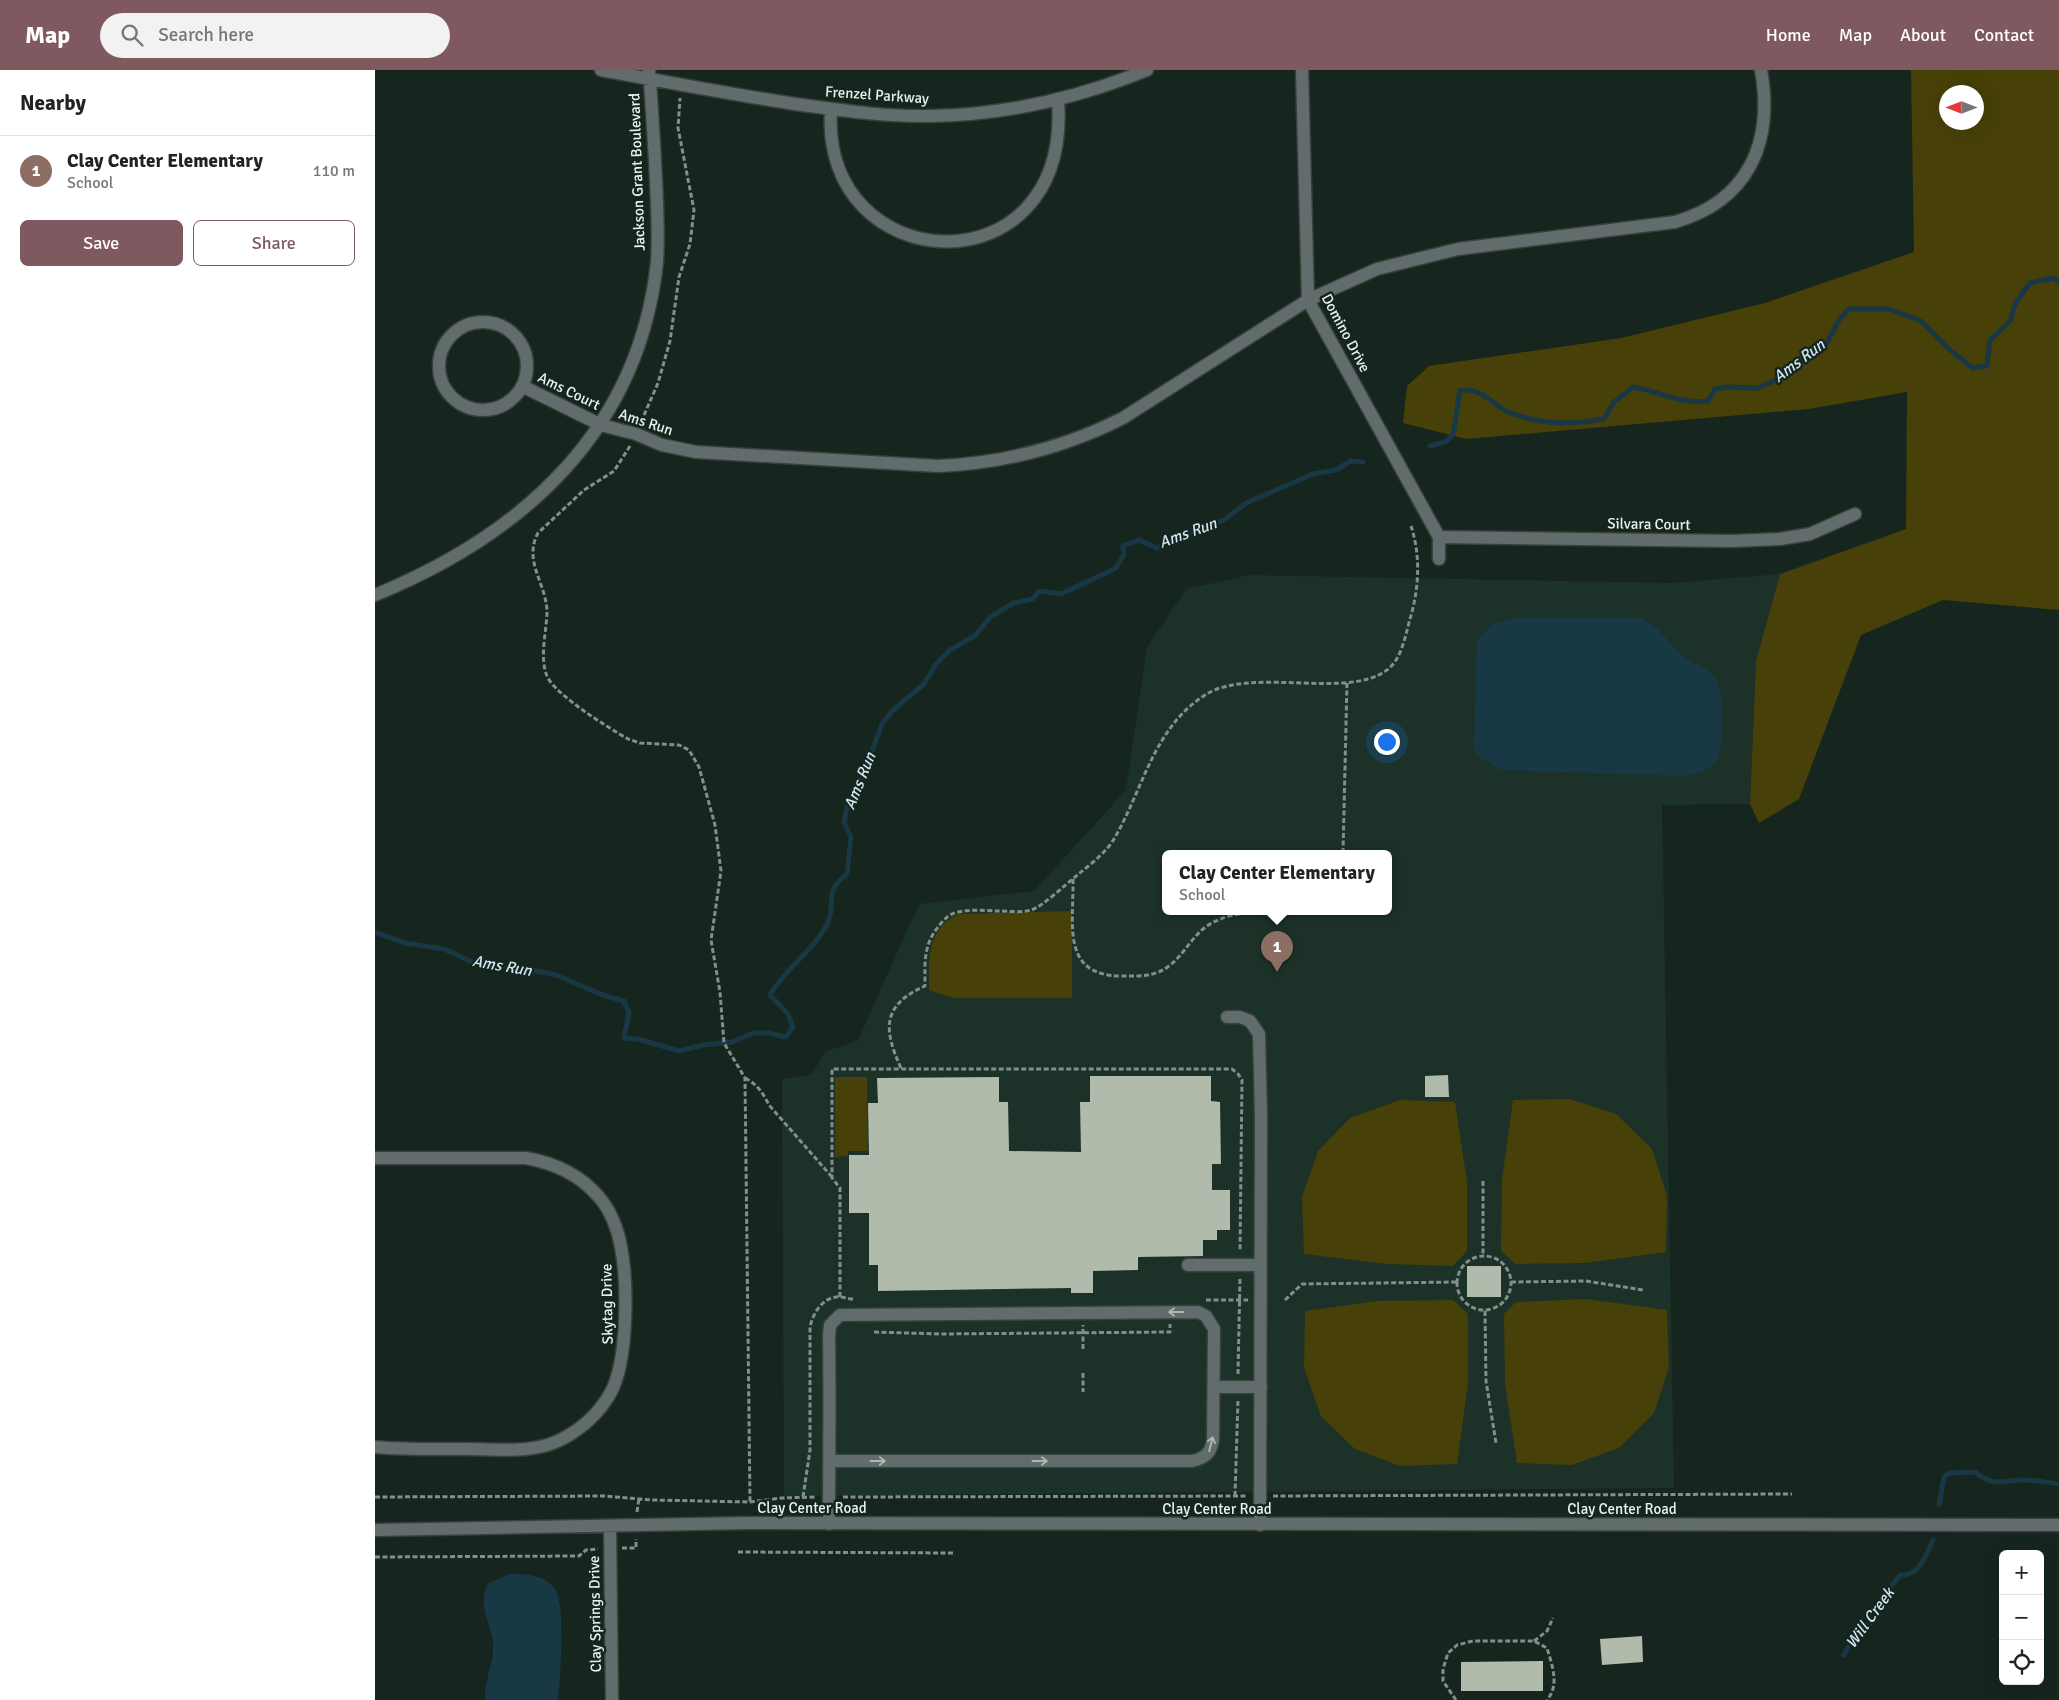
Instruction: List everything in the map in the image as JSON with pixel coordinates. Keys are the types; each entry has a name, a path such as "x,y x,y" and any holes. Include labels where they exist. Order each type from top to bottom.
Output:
{"street":[{"name":"Frenzel Parkway","path":"601,70 650,74 681,85 831,109 899,116 968,114 1058,101 1147,70"},
{"name":"Domino Drive","path":"1302,70 1308,300 1439,537 1439,559"},
{"name":"Ams Run","path":"601,424 636,434 670,447 722,455 938,466 1007,460 1061,445 1094,433 1123,418 1308,300 1377,270 1435,253 1458,249 1675,222 1690,218 1719,202 1732,192 1751,167 1761,128 1763,84 1761,70"},
{"name":"Jackson Grant Boulevard","path":"375,595 489,537 546,488 579,453 601,424 629,371 645,331 651,306 659,232 650,74"},
{"path":"831,109 832,146 847,186 858,201 873,215 892,228 933,241 955,242 979,237 996,230 1027,208 1048,177 1058,145 1058,101"},
{"name":"Ams Court","path":"477,322 490,322 503,327 514,335 522,346 526,359 526,373 522,386 506,402 485,410 470,408 457,401 446,390 440,376 439,361 444,346 453,334 464,326 477,322"},
{"name":"Ams Court","path":"522,386 601,424"},
{"name":"Silvara Court","path":"1439,537 1732,541 1780,539 1810,534 1855,514"},
{"path":"1227,1017 1240,1017 1249,1021 1259,1034 1261,1265 1260,1525"},
{"name":"Skytag Drive","path":"375,1158 526,1158 548,1163 573,1174 599,1196 618,1232 623,1262 624,1352 611,1392 597,1413 562,1439 528,1449 434,1450 375,1447"},
{"path":"1188,1265 1261,1265"},
{"path":"829,1461 1193,1461 1208,1454 1212,1448 1214,1329 1211,1321 1197,1312 840,1315 830,1325 830,1402 829,1461 829,1524"},
{"path":"1214,1387 1261,1387"},
{"name":"Clay Center Road","path":"375,1530 829,1524 2059,1524"},
{"name":"Clay Springs Drive","path":"610,1527 612,1700"}],"path":[{"path":"681,85 678,128 694,210 691,235 679,277 670,341 658,383 636,434 614,470 584,490 539,534 534,542 532,557 547,609 545,661 547,675 556,689 628,739 640,743 679,745 689,750 694,757 715,825 721,871 711,940 719,992 723,1043 745,1078 753,1082 763,1092 769,1105 840,1188 840,1297"},
{"path":"901,1068 892,1049 888,1032 889,1019 896,1004 908,994 925,986 925,953 927,943 944,920 952,914 965,911 1031,911 1096,860 1113,840 1159,743 1191,705 1205,694 1218,688 1251,682 1347,682 1376,677 1393,663 1404,643 1412,612 1418,569 1418,552 1411,526"},
{"path":"1343,850 1347,682"},
{"path":"1073,879 1075,951 1080,962 1094,973 1108,976 1153,975 1169,966 1195,935 1212,923 1230,915"},
{"path":"832,1178 832,1069 1231,1069 1242,1080 1240,1250"},
{"path":"745,1078 750,1502"},
{"path":"1483,1181 1483,1255"},
{"path":"1483,1255 1500,1260 1506,1266 1511,1282 1506,1298 1493,1309 1485,1310 1468,1305 1461,1299 1456,1282 1462,1266 1475,1256 1483,1255"},
{"path":"1238,1377 1240,1278"},
{"path":"1511,1282 1586,1281 1643,1290"},
{"path":"1285,1300 1302,1284 1456,1282"},
{"path":"803,1497 810,1450 810,1327 813,1316 826,1301 840,1297 857,1299"},
{"path":"1205,1300 1249,1300"},
{"path":"1485,1310 1486,1381 1496,1443"},
{"path":"873,1332 940,1334 1170,1332 1170,1312"},
{"path":"1083,1325 1083,1349"},
{"path":"1083,1373 1083,1392"},
{"path":"1235,1496 1238,1398"},
{"path":"1274,1496 1792,1494"},
{"path":"375,1498 639,1498 652,1500 750,1502 803,1497 1246,1496"},
{"path":"637,1514 639,1498"},
{"path":"375,1557 579,1556 586,1550 610,1548"},
{"path":"738,1552 954,1553"},
{"path":"1535,1641 1547,1631 1553,1618"},
{"path":"1456,1700 1443,1681 1443,1668 1448,1653 1457,1645 1473,1641 1535,1641 1547,1648 1554,1674 1553,1694 1547,1700"}],"shaded area":[{"path":"1911,70 2059,70 2059,610 1943,600 1861,635 1799,799 1759,823 1750,804 1756,661 1780,574 1906,529 1907,392 1809,409 1466,439 1403,423 1407,386 1429,366 1621,338 1765,303 1914,252"},
{"path":"1780,574 1756,661 1750,804 1662,805 1674,1488 784,1496 782,1079 812,1074 825,1052 858,1040 919,904 1034,891 1126,790 1147,647 1186,589 1250,575 1671,583"},
{"path":"1072,911 1072,998 954,998 929,990 931,946 940,929 958,914"},
{"path":"835,1077 867,1077 868,1151 848,1151 848,1156 835,1157"},
{"path":"1570,1099 1616,1114 1652,1149 1667,1196 1666,1252 1585,1263 1515,1264 1501,1251 1502,1180 1513,1100"},
{"path":"1400,1100 1455,1102 1467,1182 1467,1251 1453,1266 1387,1264 1304,1254 1302,1197 1318,1151 1350,1118"},
{"path":"1586,1299 1667,1310 1669,1367 1654,1413 1619,1448 1572,1465 1517,1463 1505,1383 1504,1314 1516,1302"},
{"path":"1453,1300 1468,1314 1468,1383 1457,1464 1400,1466 1355,1449 1321,1416 1304,1368 1305,1311 1378,1301"}],"water":[{"path":"1515,617 1637,617 1651,624 1680,653 1705,668 1719,686 1722,712 1720,751 1717,759 1705,770 1681,776 1501,770 1482,759 1474,750 1477,641 1492,624"},
{"path":"509,1574 540,1578 551,1584 555,1589 558,1597 561,1625 558,1700 485,1700 493,1641 484,1608 485,1592 489,1583"}],"building":[{"path":"1448,1075 1449,1097 1425,1097 1425,1076"},
{"path":"1090,1076 1211,1076 1211,1101 1220,1102 1221,1164 1212,1164 1212,1190 1230,1190 1230,1230 1217,1230 1217,1240 1203,1240 1203,1256 1138,1257 1138,1270 1093,1271 1093,1293 1071,1293 1071,1288 878,1291 878,1265 869,1265 869,1213 849,1213 849,1155 869,1155 868,1103 878,1103 877,1078 999,1077 999,1102 1008,1102 1009,1151 1081,1152 1080,1102 1090,1102"},
{"path":"1467,1266 1501,1266 1501,1297 1467,1297"},
{"path":"1642,1636 1643,1662 1602,1665 1600,1639"},
{"path":"1543,1661 1543,1691 1461,1691 1461,1662"}],"waterway":[{"name":"Ams Run","path":"1430,446 1445,442 1453,435 1460,391 1474,391 1485,396 1508,412 1534,420 1569,423 1604,419 1614,402 1633,387 1698,402 1708,401 1715,389 1727,387 1758,388 1778,379 1794,365 1827,343 1839,320 1849,309 1889,309 1921,321 1950,350 1973,368 1987,366 1990,340 2010,321 2015,304 2030,283 2053,278 2059,282"},
{"name":"Ams Run","path":"375,932 405,943 444,949 474,963 503,969 528,969 556,975 603,995 624,1001 629,1013 624,1038 638,1039 679,1051 703,1045 733,1042 753,1033 769,1033 786,1037 793,1027 788,1014 770,995 776,985 816,941 828,922 832,892 839,881 847,874 851,837 844,822 847,807 859,787 882,724 892,711 924,684 936,664 950,650 976,635 990,617 1014,603 1033,599 1039,591 1061,594 1116,568 1124,554 1123,546 1139,540 1157,548 1224,520 1246,503 1313,474 1336,470 1351,461 1363,462"},
{"name":"Will Creek","path":"1939,1505 1944,1477 1949,1473 1975,1472 1993,1482 2028,1480 2059,1484"},
{"name":"Will Creek","path":"1844,1655 1850,1643 1867,1629 1886,1593 1900,1575 1913,1572 1918,1568 1933,1540"}],"place":[{"name":"Clay Center Elementary","path":"1277,972"}]}
